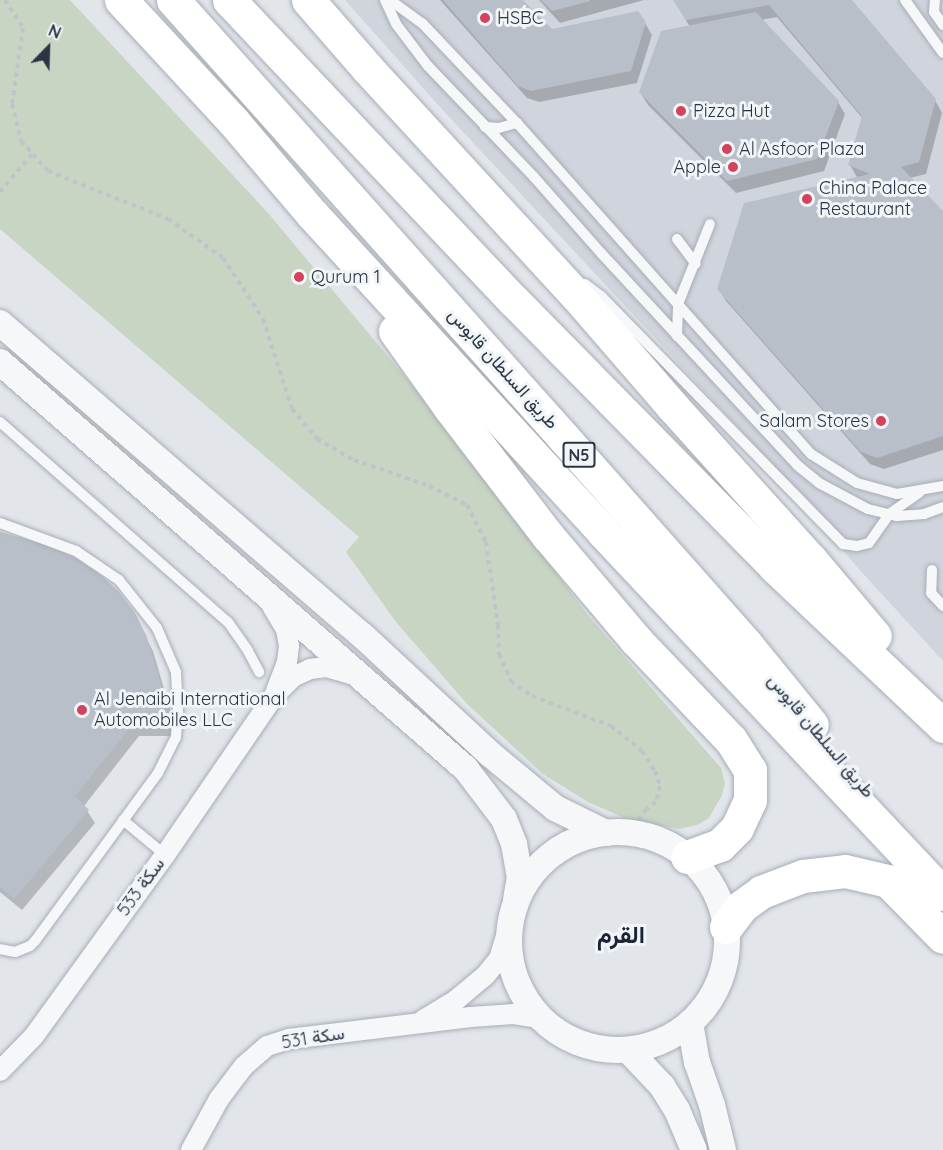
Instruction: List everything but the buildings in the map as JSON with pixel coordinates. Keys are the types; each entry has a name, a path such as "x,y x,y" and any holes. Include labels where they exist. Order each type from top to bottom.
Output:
{"highway":[{"path":"108,0 233,121"},
{"path":"121,0 233,121 312,214 602,531 943,894"},
{"name":"طريق السلطان قابوس","path":"173,0 738,636 943,881"},
{"path":"308,0 576,295 672,407 811,560 943,718"},
{"path":"234,5 514,301 774,566 943,726"},
{"path":"312,214 450,408 549,536 635,639 731,740 750,770 750,800 737,828 720,844 687,857"},
{"path":"726,927 742,906 761,892 803,876 845,871 888,881 943,937"}],"street":[{"path":"0,323 363,636 490,754 555,808 618,833 663,842 687,857 713,888 726,927 727,948 723,969 711,998 690,1023 661,1041 628,1050 604,1050 580,1044 559,1033 540,1018 525,999 514,976 509,951 509,926 520,877 514,844 504,819 466,769 368,680 0,362"},
{"name":"سكة 533","path":"259,586 286,629 289,646 287,662 274,696"},
{"name":"سكة 533","path":"0,1071 34,1036 165,855 274,696 293,676 310,669 333,668 368,680"},
{"path":"516,899 535,870 561,847 583,838 618,833"},
{"name":"سكة 531","path":"418,1024 456,1000 485,976 499,958 509,926"},
{"name":"سكة 531","path":"191,1150 219,1099 244,1066 267,1046 289,1039 514,1014 540,1018"},
{"path":"690,1023 698,1062 723,1150"},
{"path":"628,1050 662,1086 677,1110 694,1150"}],"lane":[{"path":"384,0 396,24 428,66 534,177 796,465 819,483 868,509 889,514 924,514 943,507"},
{"path":"390,0 422,23 517,123 811,454 857,483 897,494 920,492 943,486"},
{"path":"905,0 943,53"},
{"path":"935,0 934,12 943,24"},
{"path":"485,127 499,128 517,123"},
{"path":"510,224 601,296 843,544 856,546 869,543 889,514 920,492"},
{"path":"677,336 678,304 696,264 710,224"},
{"path":"677,238 696,264"},
{"path":"0,422 228,622 248,651 258,672"},
{"path":"0,523 76,551 119,580 157,628 176,672 176,737 158,774 30,946 15,952 0,949"},
{"path":"932,570 932,593 943,606"},
{"path":"123,820 165,855"}],"path":[{"path":"4,0 23,28 12,104 21,141 32,154 48,171 168,219 223,258 263,319 292,409 317,439 354,460 429,486 467,505 486,542 498,625 499,654 511,681 532,696 611,726 642,751 655,771 660,786 656,802 618,833"},
{"path":"0,192 32,154"}],"shaded area":[{"path":"345,0 943,0 943,661 857,567 735,424 439,106"}],"green space":[{"path":"0,0 70,0 268,213 457,439 586,613 721,768 725,783 722,795 709,818 697,825 679,829 627,819 588,802 543,774 467,704 396,622 346,552 359,537 0,229"}],"place":[{"name":"HSBC","path":"485,18"},
{"name":"Pizza Hut","path":"681,111"},
{"name":"Al Asfoor Plaza","path":"727,149"},
{"name":"Apple","path":"733,167"},
{"name":"China Palace Restaurant","path":"807,199"},
{"name":"Qurum 1","path":"299,277"},
{"name":"Salam Stores","path":"881,421"},
{"name":"Al Jenaibi International Automobiles LLC","path":"82,710"}],"district":[{"name":"القرم","path":"621,935"}]}
